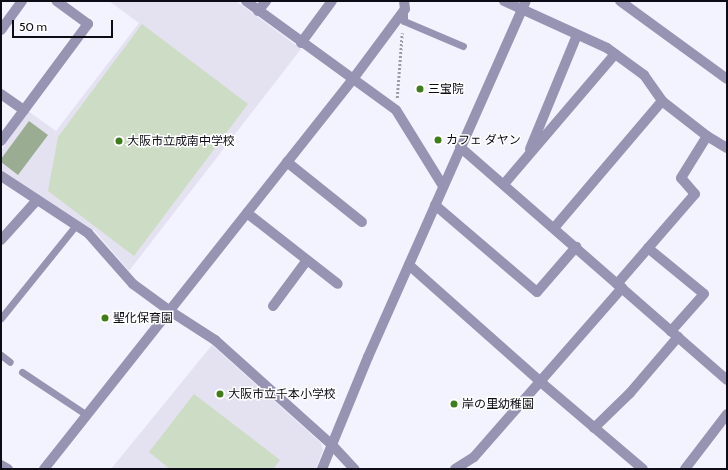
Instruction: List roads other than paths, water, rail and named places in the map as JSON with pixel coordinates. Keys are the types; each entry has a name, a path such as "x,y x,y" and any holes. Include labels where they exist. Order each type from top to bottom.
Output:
{"street":[{"path":"1,30 22,1"},
{"path":"1,141 88,24 56,1"},
{"path":"246,1 301,43 396,110 443,186"},
{"path":"258,11 266,1"},
{"path":"301,43 332,1"},
{"path":"504,1 524,5 577,35 607,48 644,75 662,101 707,136 727,148"},
{"path":"620,1 727,79"},
{"path":"44,469 353,79 404,5"},
{"path":"322,469 443,186 524,5"},
{"path":"527,156 577,35"},
{"path":"504,184 615,54"},
{"path":"1,94 24,110"},
{"path":"554,228 662,101"},
{"path":"455,469 474,457 540,382 620,286 648,248 695,194 681,178 707,136"},
{"path":"460,147 727,380"},
{"path":"287,162 362,222"},
{"path":"1,176 88,233 133,284 170,311 215,340 332,445 354,469"},
{"path":"1,240 37,200"},
{"path":"435,205 537,292 576,247"},
{"path":"247,213 338,284"},
{"path":"594,428 630,393 704,294 648,248"},
{"path":"273,306 307,260"},
{"path":"409,265 540,382 643,469"},
{"path":"685,469 727,414"},
{"path":"1,465 8,469"}],"lane":[{"path":"404,5 404,21 463,46"},
{"path":"1,318 76,226"},
{"path":"1,355 10,362"},
{"path":"22,372 87,414"}],"place":[{"name":"三宝院","path":"420,89"},
{"name":"カフェ ダヤン","path":"438,140"},
{"name":"大阪市立成南中学校","path":"119,141"},
{"name":"聖化保育園","path":"105,318"},
{"name":"大阪市立千本小学校","path":"220,394"},
{"name":"岸の里幼稚園","path":"454,404"}]}
